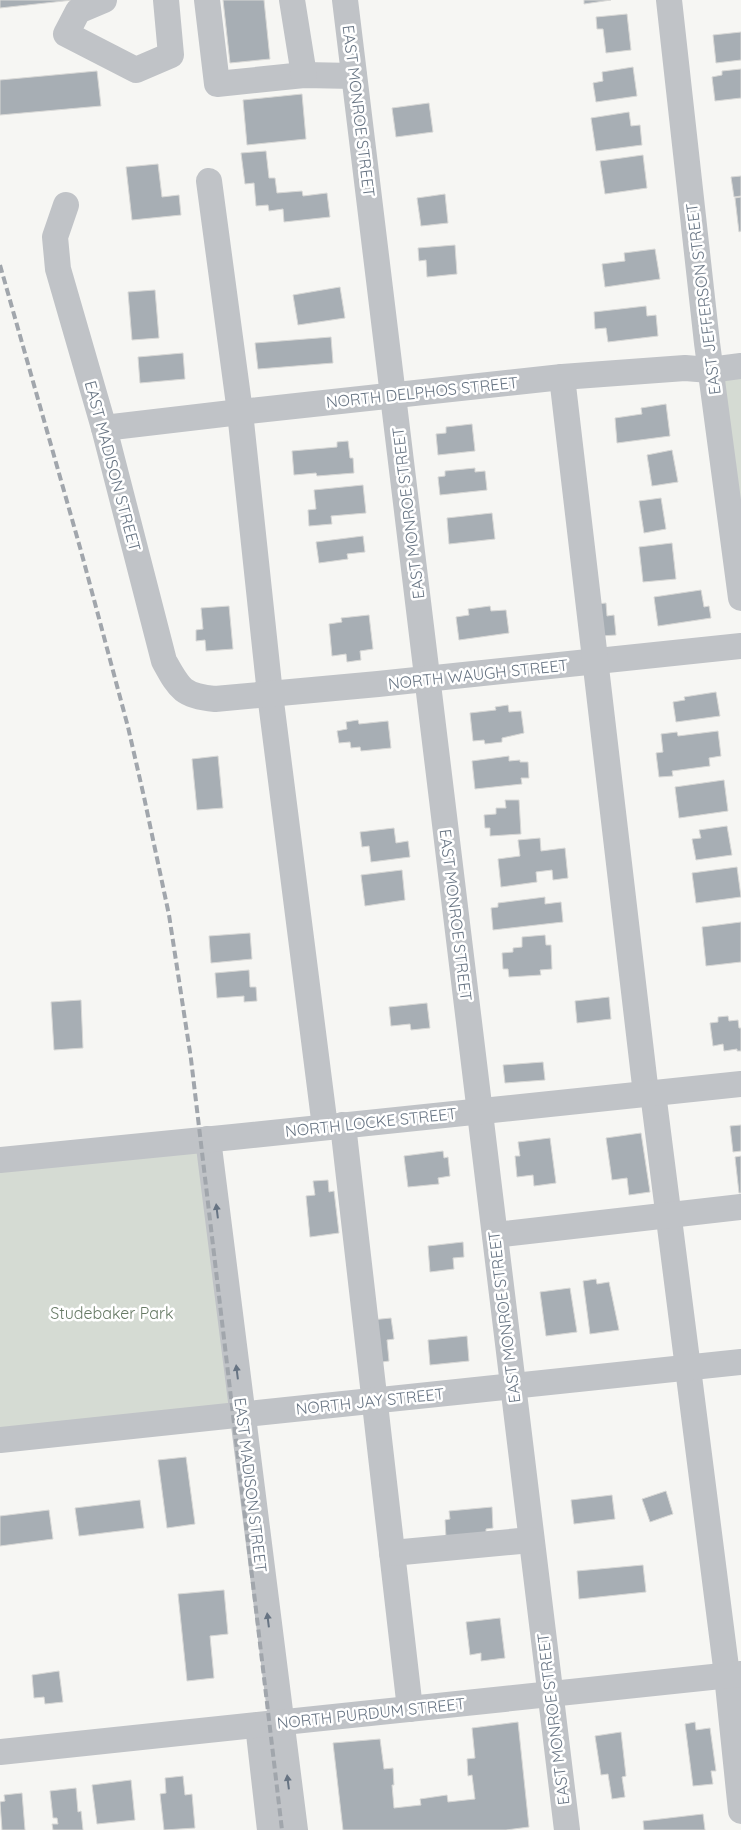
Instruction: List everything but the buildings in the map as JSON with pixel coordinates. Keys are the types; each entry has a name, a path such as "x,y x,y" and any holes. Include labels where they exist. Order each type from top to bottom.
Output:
{"street":[{"path":"104,0 78,11 66,34 136,70 171,55 166,0"},
{"path":"207,0 217,84 304,75 354,76"},
{"path":"292,0 304,75"},
{"name":"EAST MONROE STREET","path":"345,0 567,1830"},
{"name":"EAST JEFFERSON STREET","path":"669,0 710,370 741,598"},
{"path":"209,181 240,412 270,694 374,1401 410,1709"},
{"name":"EAST MADISON STREET","path":"66,206 55,237 58,269 104,428 164,661 179,688 200,698 215,699"},
{"name":"NORTH DELPHOS STREET","path":"104,428 562,378 685,368 710,370 741,366"},
{"path":"562,378 650,1094 688,1368 734,1674 741,1811"},
{"name":"NORTH WAUGH STREET","path":"215,699 741,646"},
{"name":"NORTH LOCKE STREET","path":"0,1160 741,1084"},
{"name":"EAST MADISON STREET","path":"208,1139 242,1413 270,1724 270,1830"},
{"path":"495,1235 741,1207"},
{"name":"NORTH JAY STREET","path":"0,1440 242,1413 741,1362"},
{"path":"392,1553 531,1540"},
{"name":"NORTH PURDUM STREET","path":"0,1752 734,1674"},
{"name":"EAST MADISON STREET","path":"270,1724 295,1830"}],"green space":[{"path":"741,366 741,601 710,370"},
{"name":"Studebaker Park","path":"208,1139 233,1414 0,1440 0,1160"}],"railway":[{"path":"0,265 81,551 128,727 169,915 191,1059 282,1830"}]}
